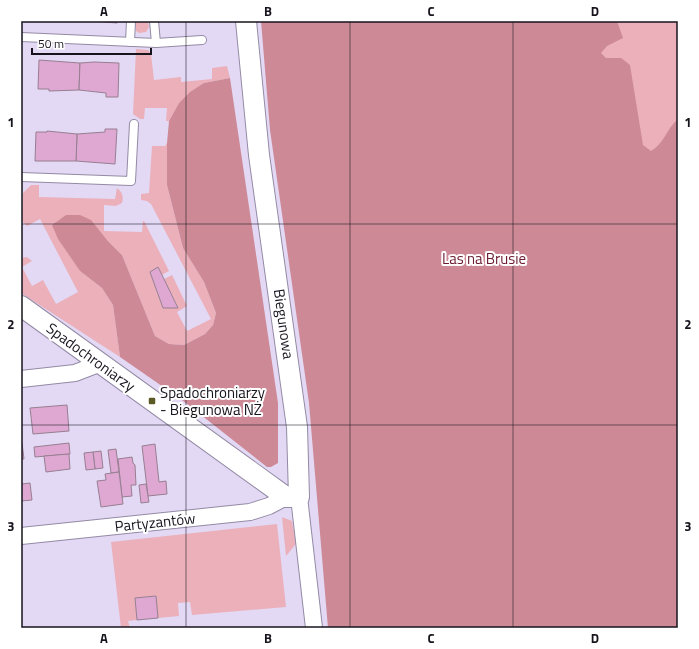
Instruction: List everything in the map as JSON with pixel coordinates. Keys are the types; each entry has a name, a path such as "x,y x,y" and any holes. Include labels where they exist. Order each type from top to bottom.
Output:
{"street":[{"name":"Biegunowa","path":"246,21 259,155 296,420 293,497 314,628"},
{"name":"Spadochroniarzy","path":"21,306 101,364 293,497"},
{"path":"21,379 75,373 101,364"},
{"name":"Partyzantów","path":"21,536 250,512 293,497"}],"lane":[{"path":"130,42 131,21"},
{"path":"154,21 156,43"},
{"path":"21,37 156,43 202,40"},
{"path":"21,177 131,181 134,124"}],"shaded area":[{"path":"135,21 148,21 149,27 146,32 139,33 136,31"},
{"path":"554,21 678,21 678,172 642,178"},
{"path":"136,49 148,50 151,54 154,80 181,77 181,82 212,79 212,68 227,66 230,78 204,83 179,103 169,121 166,121 167,108 145,108 144,119 140,119 133,114"},
{"path":"167,143 167,185 183,248 204,282 216,313 213,325 205,334 184,345 169,344 155,336 122,255 107,240 74,260 80,271 102,288 113,305 120,357 21,293 21,258 27,257 32,261 22,267 32,286 43,280 56,304 78,292 40,219 27,226 22,221 23,193 31,185 39,185 39,197 115,199 117,188 122,194 122,203 116,206 104,205 104,231 142,232 144,221 169,271 162,275 158,267 150,272 163,308 178,307 164,279 172,275 187,306 177,312 187,331 211,319 151,204 147,201 141,200 141,194 149,193 152,146 165,146"},
{"path":"282,517 292,521 296,544 286,556"},
{"path":"277,524 286,607 192,615 190,602 178,603 179,616 158,618 156,596 135,598 137,620 128,621 130,628 121,628 111,542"}],"green space":[{"name":"Las na Brusie","path":"261,21 617,21 623,38 607,46 601,53 606,58 621,58 630,65 643,145 651,151 659,144 678,119 678,628 328,628 309,403 270,130"},
{"path":"230,78 278,403 278,463 271,467 267,467 182,400 120,357 113,305 102,288 80,271 58,239 52,225 66,215 80,215 91,220 107,240 122,255 155,336 169,344 184,345 205,334 213,325 216,313 204,282 183,248 167,185 167,143 169,121 179,103 190,92 204,83"}],"building":[{"path":"92,21 117,21 117,23"},
{"path":"39,60 80,63 79,90 49,91 49,89 38,89"},
{"path":"80,63 119,63 118,97 106,97 106,93 79,90"},
{"path":"105,129 117,129 115,164 76,161 77,134 105,132"},
{"path":"47,131 77,134 76,161 35,161 36,132"},
{"path":"158,267 178,308 163,308 150,272"},
{"path":"67,405 69,431 33,434 30,408"},
{"path":"22,443 24,459 21,459"},
{"path":"69,443 70,454 35,457 34,447"},
{"path":"155,444 159,482 166,481 167,494 148,496 142,446"},
{"path":"116,449 119,472 111,473 108,450"},
{"path":"101,451 103,468 95,469 93,452"},
{"path":"93,452 95,469 86,470 84,453"},
{"path":"69,454 70,469 46,472 44,456"},
{"path":"132,457 135,465 136,485 131,485 132,496 122,497 118,459"},
{"path":"119,472 123,504 101,507 97,481 106,480 105,474"},
{"path":"21,480 22,484 30,483 32,500 21,501"},
{"path":"146,484 149,502 141,503 139,485"},
{"path":"156,596 158,618 137,620 135,598"}],"place":[{"name":"Spadochroniarzy - Biegunowa NŻ","path":"152,401"}]}
